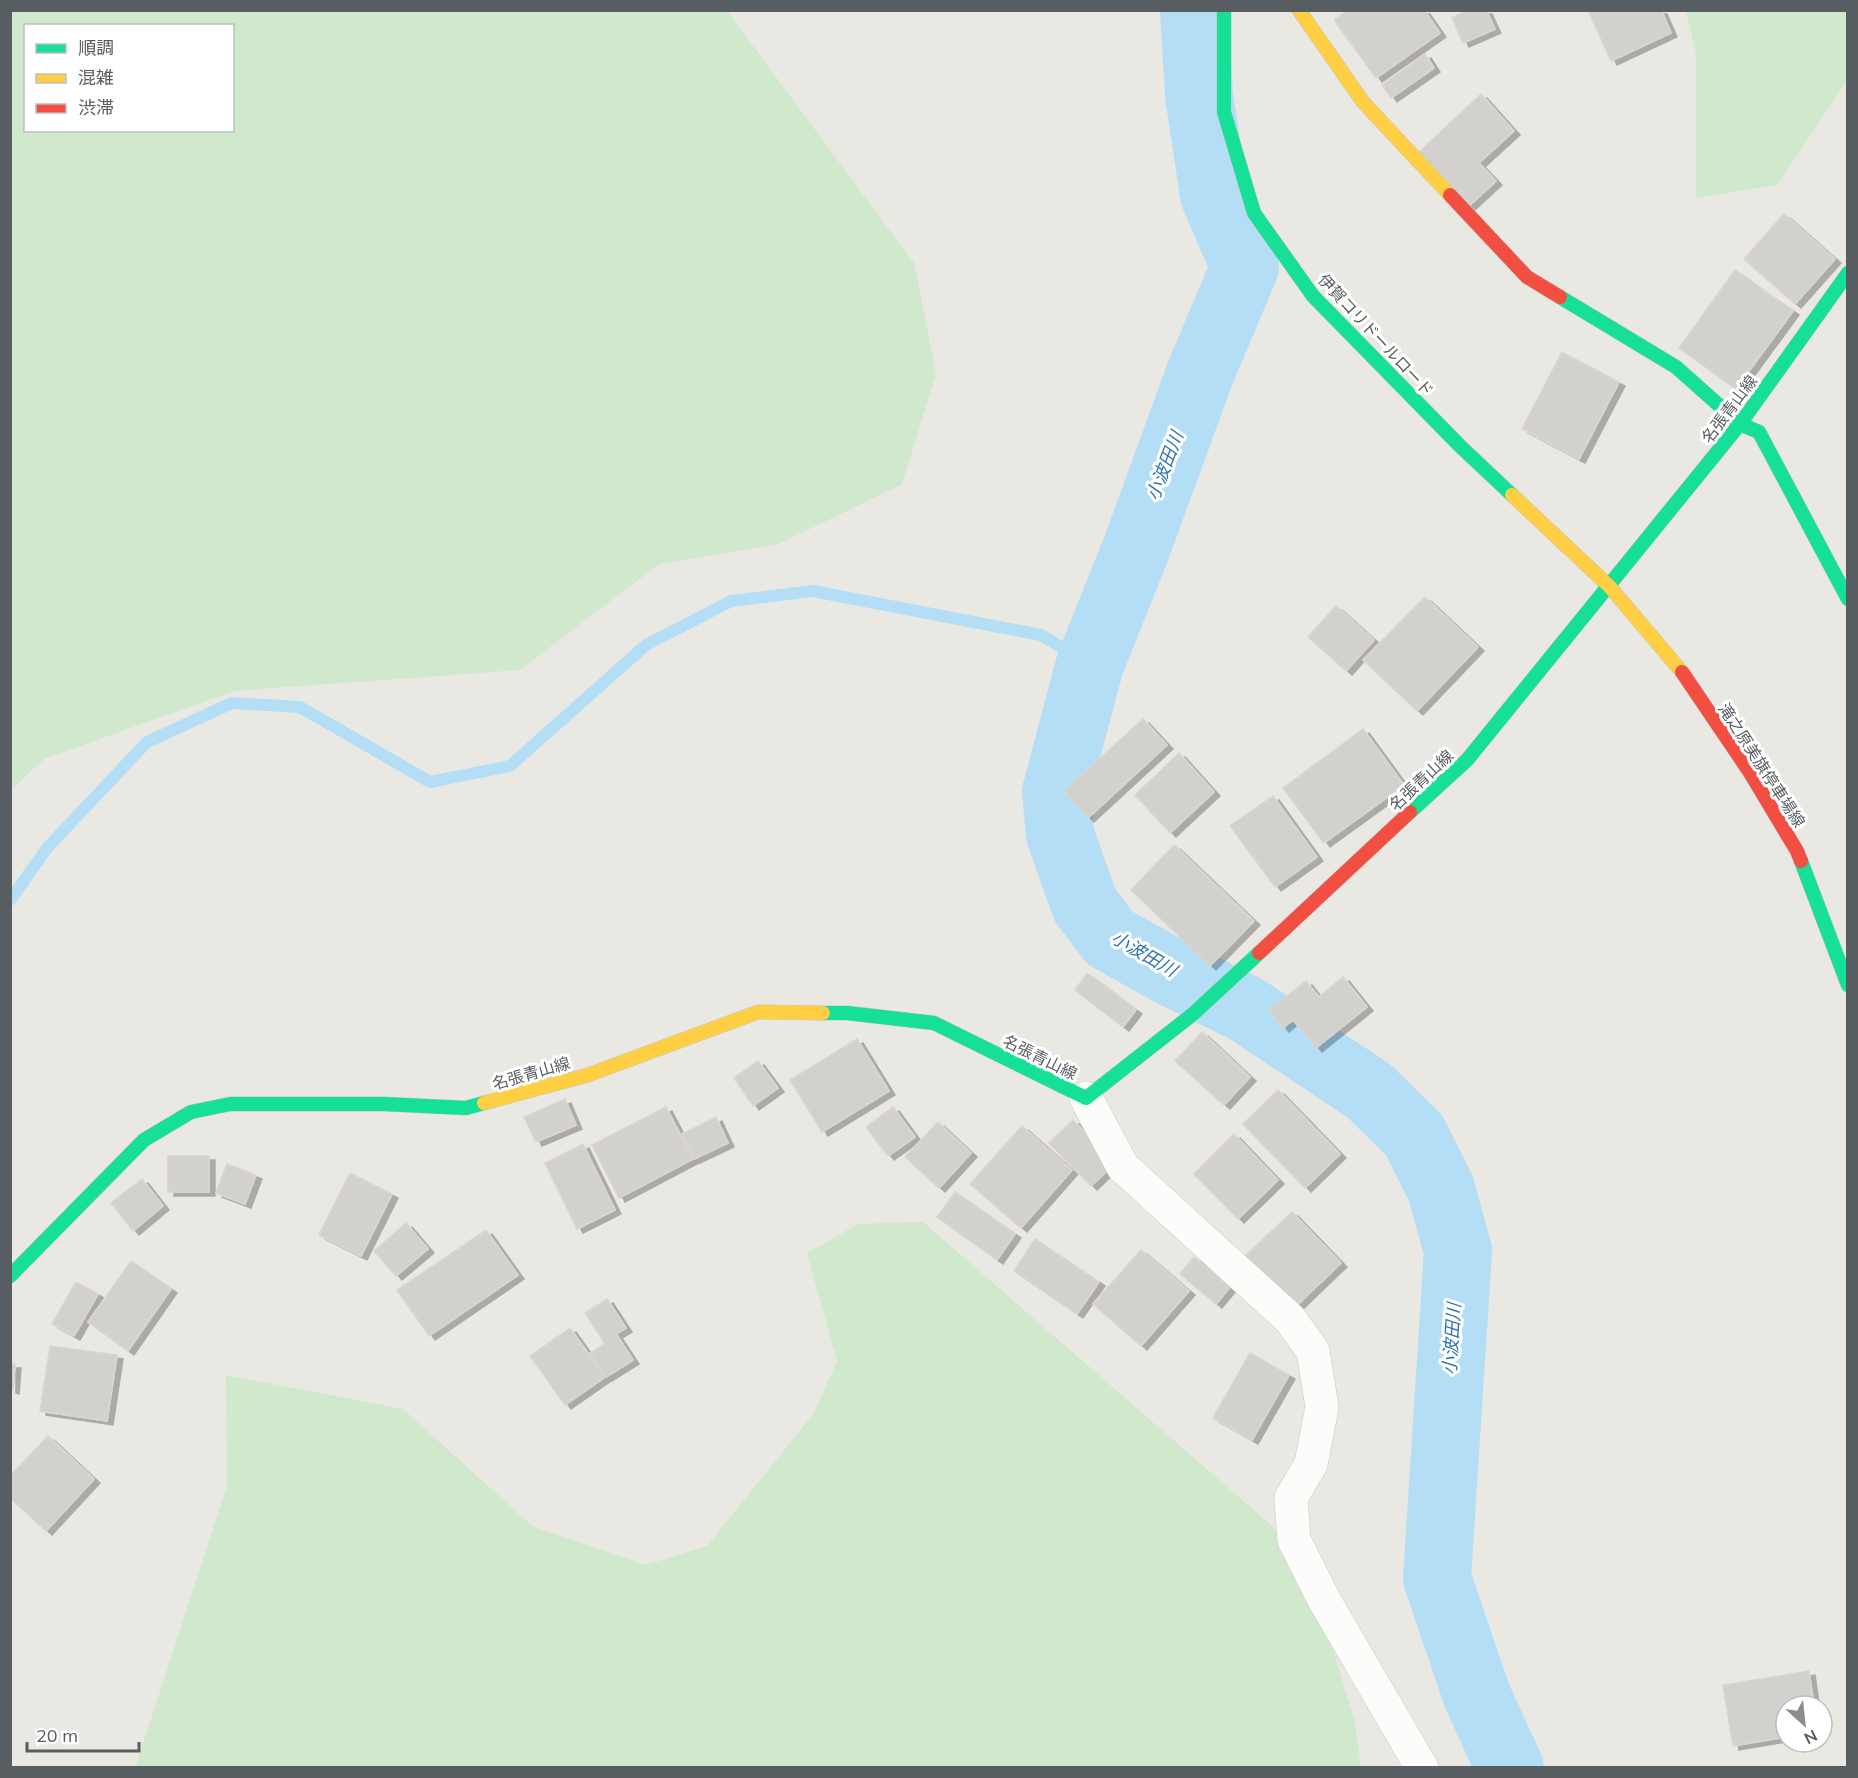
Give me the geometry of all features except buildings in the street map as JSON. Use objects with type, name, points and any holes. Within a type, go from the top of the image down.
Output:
[{"type":"main road","name":"伊賀コリドールロード","points":[[1224,10],[1224,112],[1254,213],[1313,296],[1460,446],[1610,587]]},
{"type":"main road","points":[[1299,10],[1363,102],[1527,277],[1676,368],[1740,424],[1759,432],[1848,598]]},
{"type":"main road","name":"名張青山線","points":[[10,1276],[144,1140],[190,1112],[230,1104],[384,1104],[466,1108],[588,1074],[758,1012],[847,1013],[934,1023],[1086,1098],[1193,1014],[1467,760],[1610,587],[1740,424],[1848,273]]},
{"type":"main road","name":"滝之原美旗停車場線","points":[[1610,587],[1677,666],[1749,771],[1797,851],[1848,985]]},
{"type":"street","points":[[1086,1098],[1123,1167],[1290,1319],[1313,1351],[1322,1407],[1311,1464],[1291,1498],[1294,1540],[1323,1598],[1422,1767]]},
{"type":"green space","points":[[11,10],[727,11],[914,263],[936,374],[902,484],[779,544],[659,564],[520,670],[234,691],[44,759],[11,790]]},
{"type":"green space","points":[[1686,11],[1847,11],[1847,80],[1777,185],[1696,198],[1696,54]]},
{"type":"green space","points":[[923,1222],[1303,1553],[1355,1722],[1361,1767],[135,1768],[227,1486],[226,1375],[403,1409],[532,1526],[645,1565],[707,1546],[814,1413],[837,1361],[807,1253],[858,1224]]},
{"type":"waterway","name":"小波田川","points":[[1194,10],[1199,95],[1214,195],[1245,267],[1201,371],[1136,549],[1090,664],[1056,792],[1060,835],[1085,905],[1110,938],[1169,971],[1246,1009],[1369,1091],[1414,1135],[1441,1189],[1458,1251],[1437,1578],[1477,1696],[1510,1768]]},
{"type":"waterway","points":[[10,900],[47,848],[147,742],[232,703],[300,707],[430,782],[510,766],[646,645],[731,601],[813,591],[1041,635],[1090,664]]},
{"type":"traffic: fast","points":[[1224,10],[1224,112],[1254,213],[1313,296],[1460,446],[1512,495]]},
{"type":"traffic: fast","points":[[1410,812],[1467,760],[1740,424],[1848,273]]},
{"type":"traffic: fast","points":[[1560,297],[1676,367],[1740,424],[1759,432],[1848,599]]},
{"type":"traffic: fast","points":[[1801,861],[1848,985]]},
{"type":"traffic: fast","points":[[823,1013],[847,1013],[934,1023],[1086,1098],[1193,1014],[1259,953]]},
{"type":"traffic: fast","points":[[10,1276],[144,1140],[191,1112],[230,1104],[384,1104],[466,1108],[484,1103]]},
{"type":"traffic: slow","points":[[1299,10],[1363,102],[1450,195]]},
{"type":"traffic: slow","points":[[1512,495],[1610,587],[1682,672]]},
{"type":"traffic: slow","points":[[484,1103],[588,1075],[758,1012],[823,1013]]},
{"type":"traffic: jam","points":[[1450,195],[1527,277],[1560,297]]},
{"type":"traffic: jam","points":[[1682,672],[1749,771],[1801,861]]},
{"type":"traffic: jam","points":[[1259,953],[1410,812]]}]
